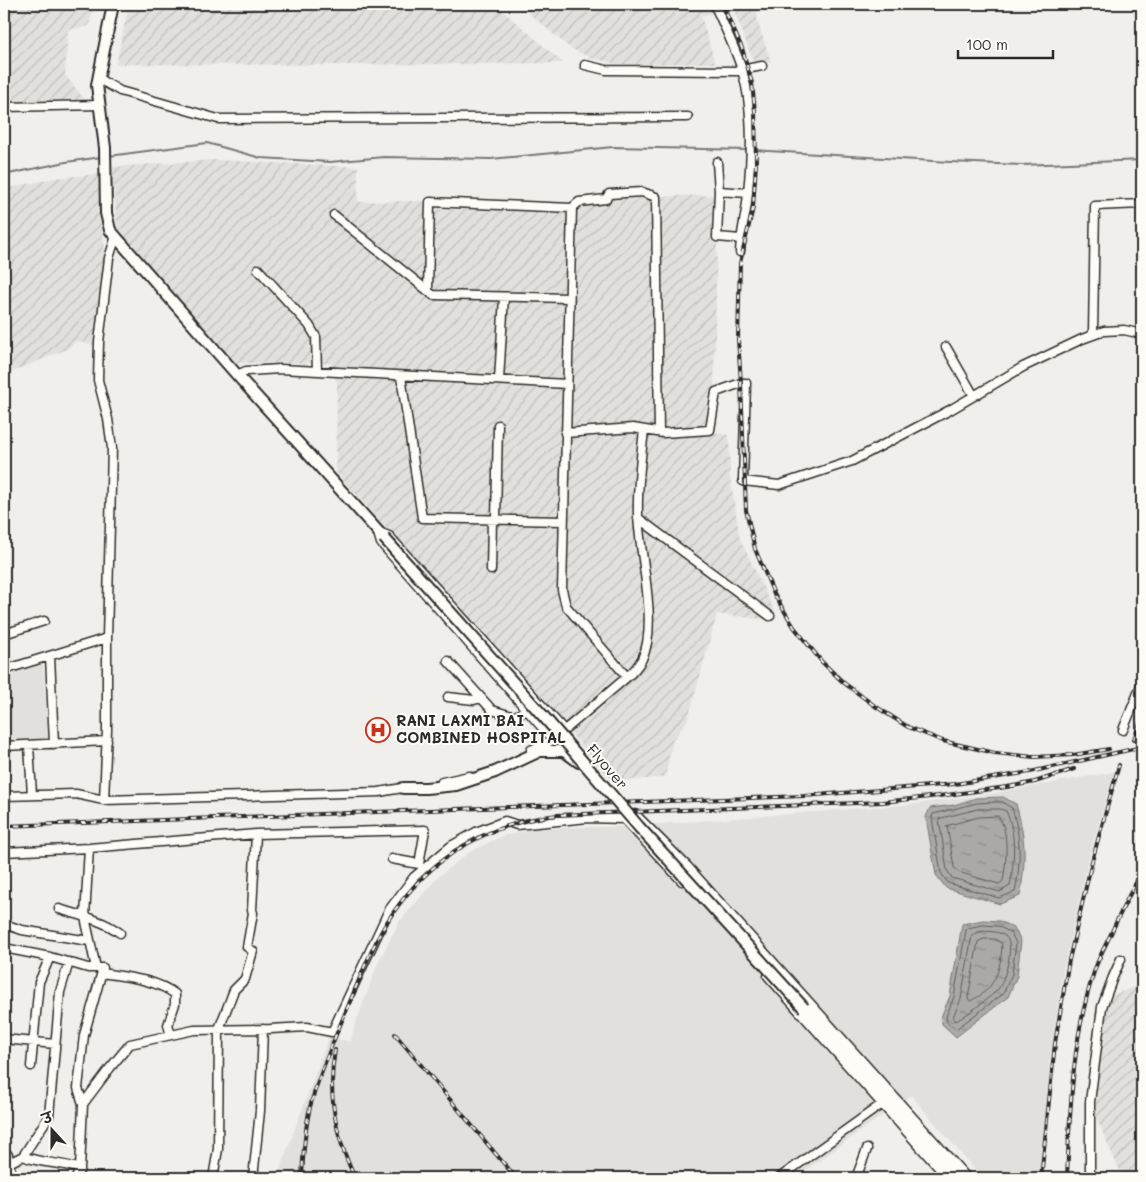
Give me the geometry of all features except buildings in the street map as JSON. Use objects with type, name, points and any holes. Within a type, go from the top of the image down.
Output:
[{"type":"main road","points":[[102,64],[101,58],[113,4]]},
{"type":"main road","points":[[102,64],[106,59],[118,4]]},
{"type":"main road","name":"Flyover","points":[[102,64],[97,85],[105,148],[106,214],[110,230],[639,826],[957,1178]]},
{"type":"main road","points":[[403,788],[456,785],[495,772],[540,751],[552,750],[571,754],[595,780],[601,783]]},
{"type":"street","points":[[714,4],[742,70],[747,94],[750,168],[748,193],[740,239],[740,252]]},
{"type":"street","points":[[585,65],[606,70],[735,71],[762,66]]},
{"type":"street","points":[[99,79],[120,91],[218,118],[688,117]]},
{"type":"street","points":[[4,107],[100,105]]},
{"type":"street","points":[[717,162],[719,191],[717,237],[740,239]]},
{"type":"street","points":[[719,191],[748,193]]},
{"type":"street","points":[[428,290],[430,202],[572,208],[580,202],[606,200],[609,194],[642,192],[656,197],[660,432]]},
{"type":"street","points":[[1093,335],[1095,206],[1142,204]]},
{"type":"street","points":[[572,208],[562,590],[566,606],[627,677]]},
{"type":"street","points":[[334,216],[433,295],[569,298]]},
{"type":"street","points":[[104,800],[107,741],[106,638],[112,448],[108,419],[98,380],[99,342],[109,258],[116,236]]},
{"type":"street","points":[[258,269],[308,325],[316,338],[317,371]]},
{"type":"street","points":[[499,380],[504,297]]},
{"type":"street","points":[[566,433],[633,428],[660,432],[710,430],[716,392],[746,383],[743,481],[779,484],[852,461],[1024,367],[1104,330],[1124,330],[1142,334]]},
{"type":"street","points":[[946,347],[974,396]]},
{"type":"street","points":[[237,375],[246,371],[317,371],[567,384]]},
{"type":"street","points":[[401,376],[422,518],[563,521]]},
{"type":"street","points":[[491,570],[498,425]]},
{"type":"street","points":[[4,796],[76,794],[104,800],[373,792],[444,782],[488,770],[553,740],[627,677],[642,658],[647,637],[648,611],[638,518],[638,488],[644,430]]},
{"type":"street","points":[[638,518],[770,616]]},
{"type":"street","points":[[553,740],[381,543],[381,534],[389,536],[564,730]]},
{"type":"street","points":[[4,634],[44,621]]},
{"type":"street","points":[[4,670],[106,638]]},
{"type":"street","points":[[50,656],[54,744]]},
{"type":"street","points":[[448,661],[492,710],[515,717],[526,709]]},
{"type":"street","points":[[1124,730],[1142,683]]},
{"type":"street","points":[[448,697],[474,700],[481,698]]},
{"type":"street","points":[[4,746],[107,741]]},
{"type":"street","points":[[29,745],[32,795]]},
{"type":"street","points":[[83,1104],[130,1044],[194,1030],[307,1027],[332,1032],[389,910],[414,877],[452,846],[476,832],[505,822],[516,824],[588,818],[624,819],[626,816],[635,814],[687,866],[816,1021]]},
{"type":"street","points":[[624,819],[816,1021]]},
{"type":"street","points":[[4,852],[89,848],[256,834],[425,830],[419,864],[392,859]]},
{"type":"street","points":[[213,1178],[218,1150],[219,1029],[234,990],[245,979],[253,951],[247,947],[253,913],[256,834]]},
{"type":"street","points":[[76,1178],[80,1169],[83,1104],[78,1088],[84,1035],[99,970],[89,941],[85,916],[89,848]]},
{"type":"street","points":[[58,909],[85,916],[114,928],[120,933]]},
{"type":"street","points":[[4,924],[22,930],[89,941]]},
{"type":"street","points":[[4,948],[50,956],[88,968],[145,980],[170,990],[175,994],[175,1004],[168,1025],[171,1035]]},
{"type":"street","points":[[31,1066],[39,982],[50,956]]},
{"type":"street","points":[[1092,1178],[1090,1172],[1090,1102],[1102,1007],[1112,977],[1121,959]]},
{"type":"street","points":[[11,1162],[22,1156],[48,1116],[60,992],[69,962]]},
{"type":"street","points":[[253,1178],[260,1111],[263,1029]]},
{"type":"street","points":[[4,1039],[55,1044]]},
{"type":"street","points":[[845,1052],[882,1104],[948,1178]]},
{"type":"street","points":[[845,1052],[967,1178]]},
{"type":"street","points":[[779,1178],[882,1104]]},
{"type":"street","points":[[856,1178],[867,1149]]},
{"type":"street","points":[[4,1154],[8,1156],[11,1162],[12,1178]]},
{"type":"street","points":[[22,1156],[32,1160],[73,1166],[80,1169]]},
{"type":"shaded area","points":[[4,4],[94,4],[89,26],[68,30],[65,75],[85,100],[4,102]]},
{"type":"shaded area","points":[[129,4],[495,4],[563,63],[116,64]]},
{"type":"shaded area","points":[[518,4],[758,4],[757,20],[771,62],[754,63],[733,8],[701,16],[715,63],[618,64],[591,58],[570,48]]},
{"type":"shaded area","points":[[213,160],[358,167],[358,202],[420,201],[438,209],[567,213],[581,198],[718,195],[713,432],[729,435],[730,476],[740,539],[777,616],[771,620],[717,614],[688,719],[673,740],[665,777],[614,782],[336,472],[337,383],[330,363],[234,363],[133,248],[117,227],[112,167]]},
{"type":"shaded area","points":[[99,174],[100,215],[105,249],[94,345],[77,341],[65,350],[4,375],[4,189],[55,178]]},
{"type":"shaded area","points":[[43,662],[48,740],[4,742],[4,675]]},
{"type":"shaded area","points":[[1114,772],[1089,857],[1063,972],[1050,1058],[1041,1178],[982,1178],[911,1095],[795,1178],[278,1178],[329,1037],[351,1042],[354,1028],[378,963],[399,922],[438,877],[468,853],[502,836],[535,829],[621,827],[916,804],[989,794]]},
{"type":"shaded area","points":[[1142,984],[1142,1178],[1123,1178],[1095,1115],[1105,998]]},
{"type":"water","points":[[1003,797],[1016,804],[1022,828],[1024,860],[1020,896],[1000,904],[946,888],[936,875],[926,817],[930,808],[954,805],[976,798]]},
{"type":"water","points":[[983,920],[1000,921],[1015,929],[1021,941],[1017,976],[1008,997],[956,1037],[942,1024],[941,1017],[950,996],[962,924]]},
{"type":"waterway","points":[[109,156],[207,143],[261,158],[330,162],[384,157],[491,159],[613,147],[748,150]]},
{"type":"waterway","points":[[753,150],[1022,165],[1142,160]]},
{"type":"waterway","points":[[4,175],[66,162],[102,157]]},
{"type":"railway","points":[[722,4],[742,48],[752,83],[755,111],[756,164],[753,208],[740,263],[738,339],[746,510],[755,549],[774,594],[794,627],[822,662],[844,683],[908,727],[943,741],[995,753],[1034,757],[1073,755],[1109,749]]},
{"type":"railway","points":[[1134,739],[1142,719]]},
{"type":"railway","points":[[4,826],[804,796],[955,784],[1030,772],[1142,747]]},
{"type":"railway","points":[[1041,1178],[1055,1043],[1069,960],[1092,861],[1119,765]]},
{"type":"railway","points":[[302,1178],[310,1107],[336,1034],[375,943],[387,922],[420,880],[460,848],[482,836],[505,827],[557,815],[882,802],[1007,787],[1035,782],[1074,769]]},
{"type":"railway","points":[[1067,1178],[1073,1074],[1087,997],[1101,954],[1127,899],[1142,873]]},
{"type":"railway","points":[[395,1034],[516,1178]]},
{"type":"railway","points":[[335,1050],[332,1083],[335,1116],[338,1132],[355,1178]]},
{"type":"place","name":"RANI LAXMI BAI COMBINED HOSPITAL","points":[[378,730]]}]
